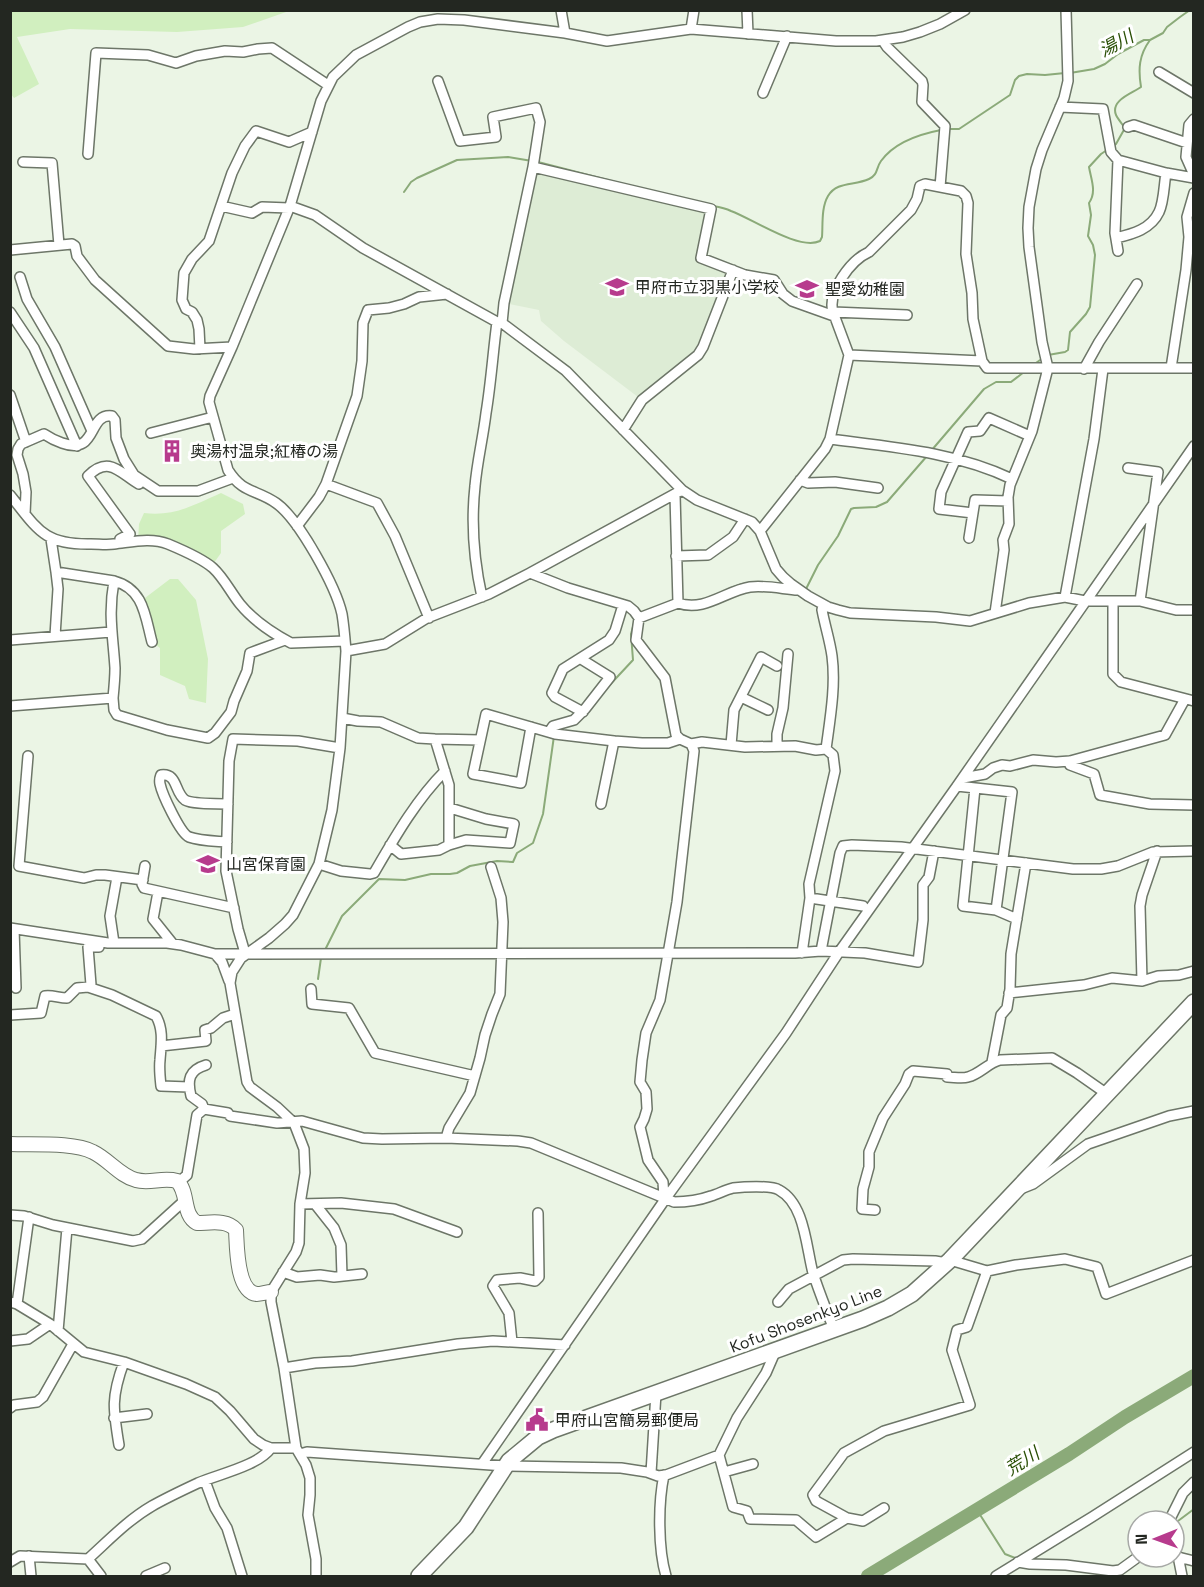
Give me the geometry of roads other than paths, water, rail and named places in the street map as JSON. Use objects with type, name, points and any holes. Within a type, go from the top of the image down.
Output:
[{"type":"main road","name":"Kofu Shosenkyo Line","points":[[418,1576],[433,1570],[466,1527],[505,1466],[538,1437],[834,1330],[888,1308],[912,1294],[949,1262],[1194,1002]]},
{"type":"street","points":[[464,20],[469,10]]},
{"type":"street","points":[[561,10],[565,33]]},
{"type":"street","points":[[691,29],[694,10]]},
{"type":"street","points":[[747,10],[748,34]]},
{"type":"street","points":[[230,983],[232,972],[241,958],[269,938],[293,915],[319,864],[332,810],[340,748],[345,646],[342,614],[337,598],[309,542],[278,504],[241,487],[233,478],[228,470],[209,402],[289,207],[321,101],[333,77],[356,55],[408,27],[438,19],[464,20],[607,40],[691,29],[836,40],[883,41],[920,32],[964,10]]},
{"type":"street","points":[[995,614],[1004,550],[1003,540],[1009,524],[1010,486],[1038,412],[1048,368],[1030,259],[1029,207],[1042,150],[1064,98],[1067,73],[1066,10]]},
{"type":"street","points":[[762,93],[787,36]]},
{"type":"street","points":[[883,41],[922,81],[922,102],[945,130],[940,187]]},
{"type":"street","points":[[88,154],[96,53],[148,55],[176,63],[196,56],[225,51],[243,52],[272,48],[328,85]]},
{"type":"street","points":[[1159,72],[1194,93]]},
{"type":"street","points":[[438,81],[460,141],[496,136],[493,117],[536,108],[540,122],[533,167],[499,322],[474,487],[473,519],[477,575],[482,597]]},
{"type":"street","points":[[1060,106],[1103,109],[1110,148],[1118,160],[1116,238],[1118,251]]},
{"type":"street","points":[[1118,160],[1166,173],[1194,177],[1186,157],[1189,125],[1194,119]]},
{"type":"street","points":[[1128,127],[1134,125],[1187,144]]},
{"type":"street","points":[[200,349],[197,320],[192,312],[186,309],[182,300],[184,273],[192,259],[209,241],[232,173],[245,146],[256,131],[289,142],[312,132]]},
{"type":"street","points":[[23,162],[52,163],[59,245]]},
{"type":"street","points":[[533,167],[711,209],[701,258],[745,274],[774,280],[783,294],[792,301],[833,314],[907,315]]},
{"type":"street","points":[[1116,238],[1132,235],[1147,227],[1160,211],[1166,173]]},
{"type":"street","points":[[760,531],[825,449],[830,439],[849,355],[833,314],[831,305],[833,293],[861,256],[869,252],[910,210],[917,199],[920,186],[925,184],[961,191],[966,196],[968,203],[966,254],[972,292],[973,319],[982,361],[987,368],[1194,369]]},
{"type":"street","points":[[1171,368],[1186,270],[1189,237],[1187,217],[1193,195]]},
{"type":"street","points":[[221,206],[252,213],[261,207],[289,207],[315,215],[363,248],[499,322],[566,371],[679,492],[752,522],[760,531],[776,569],[790,585],[823,605],[850,613],[936,617],[962,621],[970,621],[1029,603],[1065,597],[1085,601],[1140,601],[1176,610],[1194,610]]},
{"type":"street","points":[[10,250],[72,244],[75,246],[77,256],[95,280],[168,346],[200,349],[232,348]]},
{"type":"street","points":[[623,430],[642,400],[698,355],[733,270]]},
{"type":"street","points":[[20,278],[27,299],[55,346],[92,431]]},
{"type":"street","points":[[1084,369],[1137,284]]},
{"type":"street","points":[[297,526],[327,484],[357,396],[362,361],[363,322],[368,310],[389,308],[419,297],[447,294]]},
{"type":"street","points":[[10,312],[34,348],[77,446]]},
{"type":"street","points":[[24,333],[42,325]]},
{"type":"street","points":[[849,355],[982,361]]},
{"type":"street","points":[[1065,597],[1094,439],[1102,369]]},
{"type":"street","points":[[10,394],[26,442]]},
{"type":"street","points":[[25,514],[24,474],[17,455],[21,444],[44,434],[70,446],[77,446],[86,441],[92,431],[108,415],[115,420],[116,438],[124,459],[134,475],[158,490]]},
{"type":"street","points":[[151,433],[213,417]]},
{"type":"street","points":[[973,513],[939,508],[940,492],[968,432],[980,430],[989,418],[1030,436]]},
{"type":"street","points":[[830,439],[903,448],[956,459],[1012,479]]},
{"type":"street","points":[[482,1464],[665,1198],[786,1033],[839,952],[1194,446]]},
{"type":"street","points":[[113,544],[130,534],[88,476],[99,468],[116,467],[127,477],[150,490],[198,490],[233,478]]},
{"type":"street","points":[[1128,468],[1158,472],[1140,601]]},
{"type":"street","points":[[800,480],[808,483],[835,483],[878,488]]},
{"type":"street","points":[[327,484],[377,503],[395,536],[429,618]]},
{"type":"street","points":[[678,603],[676,556],[679,492]]},
{"type":"street","points":[[10,495],[25,514],[51,539],[70,544],[113,544],[145,540],[166,543],[211,567],[243,607],[285,640],[291,643],[345,646],[385,644],[429,618],[482,597],[530,573],[679,492]]},
{"type":"street","points":[[969,538],[975,500],[1008,501]]},
{"type":"street","points":[[676,556],[708,555],[734,537],[745,519]]},
{"type":"street","points":[[51,539],[58,589],[55,636]]},
{"type":"street","points":[[56,572],[114,581],[134,591],[141,601],[152,642]]},
{"type":"street","points":[[530,573],[568,588],[628,606],[634,611],[639,618],[636,640],[665,678],[676,735],[680,739],[691,744],[702,742],[826,749]]},
{"type":"street","points":[[114,581],[110,615],[115,670],[114,710],[117,715],[167,730],[208,738],[215,733],[231,712],[247,671],[250,653],[285,640]]},
{"type":"street","points":[[639,618],[678,603],[699,606],[753,587],[800,591]]},
{"type":"street","points":[[960,782],[985,774],[1002,765],[1010,766],[1033,760],[1056,762],[1070,760],[1165,735],[1189,700],[1120,682],[1113,674],[1113,602]]},
{"type":"street","points":[[583,712],[555,697],[552,693],[563,669],[609,640],[615,631],[623,605]]},
{"type":"street","points":[[823,605],[833,674],[826,749]]},
{"type":"street","points":[[10,640],[111,632]]},
{"type":"street","points":[[777,746],[788,654]]},
{"type":"street","points":[[731,745],[734,710],[761,657],[777,666]]},
{"type":"street","points":[[549,732],[553,726],[574,720],[583,712],[610,677],[581,659]]},
{"type":"street","points":[[741,697],[768,710]]},
{"type":"street","points":[[10,706],[114,698]]},
{"type":"street","points":[[531,727],[521,783],[473,774],[486,714],[549,732],[614,741],[668,742],[680,739]]},
{"type":"street","points":[[342,718],[381,722],[418,738],[480,740]]},
{"type":"street","points":[[248,953],[234,908],[226,871],[229,761],[233,739],[298,741],[340,748]]},
{"type":"street","points":[[435,740],[449,785],[448,845]]},
{"type":"street","points":[[601,804],[614,741]]},
{"type":"street","points":[[665,1198],[663,1182],[648,1161],[640,1127],[647,1109],[646,1092],[640,1082],[646,1033],[660,1000],[676,902],[694,759],[691,744]]},
{"type":"street","points":[[802,952],[810,898],[809,884],[835,771],[832,755],[826,749]]},
{"type":"street","points":[[28,756],[19,866],[84,878],[96,875],[142,880]]},
{"type":"street","points":[[1070,760],[1070,765],[1094,774],[1100,795],[1150,804],[1194,805]]},
{"type":"street","points":[[319,864],[341,871],[374,873],[429,787],[445,771]]},
{"type":"street","points":[[227,842],[190,838],[185,834],[171,811],[159,777],[161,774],[174,779],[184,799],[192,802],[228,804]]},
{"type":"street","points":[[960,782],[975,788],[1012,792],[996,910]]},
{"type":"street","points":[[975,788],[963,906],[996,910],[1017,919]]},
{"type":"street","points":[[390,845],[401,854],[439,850],[466,840],[510,843],[514,824],[486,819],[450,808]]},
{"type":"street","points":[[821,951],[843,846],[913,849],[1026,863],[1101,869],[1118,866],[1141,855],[1157,851],[1194,851]]},
{"type":"street","points":[[16,988],[12,928],[109,943],[173,944],[215,954],[821,951],[873,954],[918,962],[923,920],[923,885],[929,878],[934,851]]},
{"type":"street","points":[[1142,981],[1140,906],[1157,851]]},
{"type":"street","points":[[992,1062],[1001,1015],[1007,1008],[1011,954],[1026,863]]},
{"type":"street","points":[[145,866],[142,880],[144,888],[234,908]]},
{"type":"street","points":[[446,1138],[449,1128],[470,1093],[485,1035],[500,994],[504,922],[501,898],[491,867]]},
{"type":"street","points":[[109,943],[110,916],[117,877]]},
{"type":"street","points":[[158,892],[153,919],[173,944]]},
{"type":"street","points":[[810,898],[863,906]]},
{"type":"street","points":[[88,987],[92,982],[88,947],[102,947],[109,943]]},
{"type":"street","points":[[215,954],[222,962],[230,983],[247,1082],[294,1123],[304,1149],[305,1173],[300,1204],[298,1243],[296,1252],[271,1292],[271,1302],[298,1451],[310,1478],[308,1515],[316,1559],[316,1576]]},
{"type":"street","points":[[1009,993],[1084,985],[1112,978],[1142,981],[1158,976],[1179,975],[1194,971]]},
{"type":"street","points":[[10,1015],[41,1013],[45,996],[67,998],[77,988],[88,987],[112,994],[156,1016],[159,1021],[162,1034],[161,1086],[189,1087]]},
{"type":"street","points":[[310,988],[312,1004],[350,1008],[375,1053],[475,1076]]},
{"type":"street","points":[[161,1046],[206,1041],[205,1030],[223,1018],[235,1014]]},
{"type":"street","points":[[875,1210],[862,1209],[863,1189],[869,1167],[869,1152],[883,1118],[913,1071],[947,1074],[947,1077],[968,1077],[992,1062],[1000,1060],[1052,1058],[1107,1094]]},
{"type":"street","points":[[204,1109],[202,1104],[191,1096],[189,1087],[190,1077],[195,1069],[206,1065]]},
{"type":"street","points":[[204,1109],[228,1113],[230,1116],[277,1123],[302,1122],[363,1138],[446,1138],[531,1143],[675,1202],[710,1197],[733,1188],[774,1187],[780,1190],[800,1216],[814,1275],[834,1330]]},
{"type":"street","points":[[179,1182],[187,1175],[197,1115],[204,1109]]},
{"type":"street","points":[[1016,1191],[1033,1184],[1088,1144],[1169,1116],[1194,1111]]},
{"type":"street","points":[[10,1144],[82,1148],[96,1153],[132,1179],[147,1181],[174,1179],[183,1188],[190,1218],[194,1222],[225,1223],[236,1230],[238,1260],[244,1284],[250,1291],[256,1294],[271,1292]]},
{"type":"street","points":[[10,1215],[29,1217],[67,1228],[128,1240],[138,1240],[142,1239],[185,1200]]},
{"type":"street","points":[[300,1204],[341,1203],[394,1209],[457,1232]]},
{"type":"street","points":[[315,1204],[334,1228],[341,1245],[342,1276]]},
{"type":"street","points":[[512,1342],[509,1313],[493,1286],[497,1280],[520,1278],[535,1281],[539,1277],[538,1213]]},
{"type":"street","points":[[29,1217],[14,1303],[50,1324],[84,1352],[124,1362],[215,1397],[254,1439],[271,1448],[505,1466],[621,1468],[658,1476],[719,1455]]},
{"type":"street","points":[[58,1331],[67,1228]]},
{"type":"street","points":[[778,1302],[789,1289],[843,1260],[949,1262],[987,1271],[1065,1259],[1097,1268],[1106,1294],[1194,1260]]},
{"type":"street","points":[[884,1508],[863,1521],[847,1518],[816,1501],[813,1495],[844,1453],[884,1431],[970,1405],[952,1350],[957,1330],[967,1327],[987,1271]]},
{"type":"street","points":[[283,1272],[297,1276],[334,1277],[362,1274]]},
{"type":"street","points":[[10,1341],[28,1339],[50,1324]]},
{"type":"street","points":[[284,1368],[493,1341],[565,1345]]},
{"type":"street","points":[[10,1408],[14,1405],[37,1402],[43,1397],[73,1344]]},
{"type":"street","points":[[776,1350],[766,1373],[737,1418],[719,1455],[733,1507],[747,1511],[750,1519],[796,1520],[816,1537],[847,1518]]},
{"type":"street","points":[[119,1445],[113,1407],[115,1390],[124,1362]]},
{"type":"street","points":[[651,1473],[656,1393]]},
{"type":"street","points":[[114,1418],[147,1414]]},
{"type":"street","points":[[10,1562],[20,1556],[88,1559],[129,1522],[152,1506],[205,1481],[252,1463],[267,1454],[271,1448]]},
{"type":"street","points":[[996,1576],[1194,1452]]},
{"type":"street","points":[[724,1472],[753,1464]]},
{"type":"street","points":[[664,1475],[660,1492],[660,1508],[662,1564],[666,1576]]},
{"type":"street","points":[[205,1481],[215,1508],[226,1528],[242,1576]]},
{"type":"street","points":[[1175,1509],[1183,1492],[1194,1482]]},
{"type":"street","points":[[29,1556],[31,1576]]},
{"type":"street","points":[[88,1559],[101,1576]]},
{"type":"street","points":[[1018,1562],[1113,1571],[1126,1566]]},
{"type":"street","points":[[146,1576],[165,1568]]},
{"type":"waterway","name":"湯川","points":[[1070,73],[1094,69],[1105,64],[1144,40],[1150,40],[1163,33],[1167,27],[1190,10]]},
{"type":"waterway","points":[[1112,147],[1125,128],[1116,115],[1116,105],[1141,87],[1140,62],[1150,40]]},
{"type":"waterway","points":[[947,129],[959,129],[1010,95],[1015,80],[1019,76],[1065,73]]},
{"type":"waterway","points":[[713,206],[729,210],[800,242],[820,241],[824,206],[832,191],[872,177],[886,155],[900,144],[941,130]]},
{"type":"waterway","points":[[1048,355],[1068,350],[1070,332],[1090,307],[1095,255],[1088,236],[1091,215],[1089,203],[1093,190],[1089,167],[1107,150]]},
{"type":"waterway","points":[[404,192],[417,178],[457,160],[508,157],[532,161]]},
{"type":"waterway","points":[[538,162],[631,186]]},
{"type":"waterway","points":[[1033,365],[1043,358]]},
{"type":"waterway","points":[[931,451],[984,389],[996,382],[1011,382],[1024,372]]},
{"type":"waterway","points":[[804,588],[806,589],[818,565],[838,536],[851,509],[876,507],[887,502],[927,456]]},
{"type":"waterway","points":[[731,588],[742,584]]},
{"type":"waterway","points":[[605,690],[633,660],[631,634],[634,623]]},
{"type":"waterway","points":[[325,950],[342,916],[379,879],[405,880],[431,874],[457,873],[470,866],[497,861],[513,862],[517,853],[533,843],[543,814],[554,736]]},
{"type":"waterway","points":[[318,979],[321,958]]},
{"type":"waterway","name":"荒川","points":[[868,1576],[1194,1376]]},
{"type":"waterway","points":[[1186,1515],[1194,1509]]},
{"type":"waterway","points":[[977,1510],[1005,1554],[1018,1559]]},
{"type":"place","name":"甲府市立羽黒小学校","points":[[617,287]]},
{"type":"place","name":"聖愛幼稚園","points":[[807,289]]},
{"type":"place","name":"奥湯村温泉;紅椿の湯","points":[[172,451]]},
{"type":"place","name":"山宮保育園","points":[[208,864]]},
{"type":"place","name":"甲府山宮簡易郵便局","points":[[537,1420]]}]
